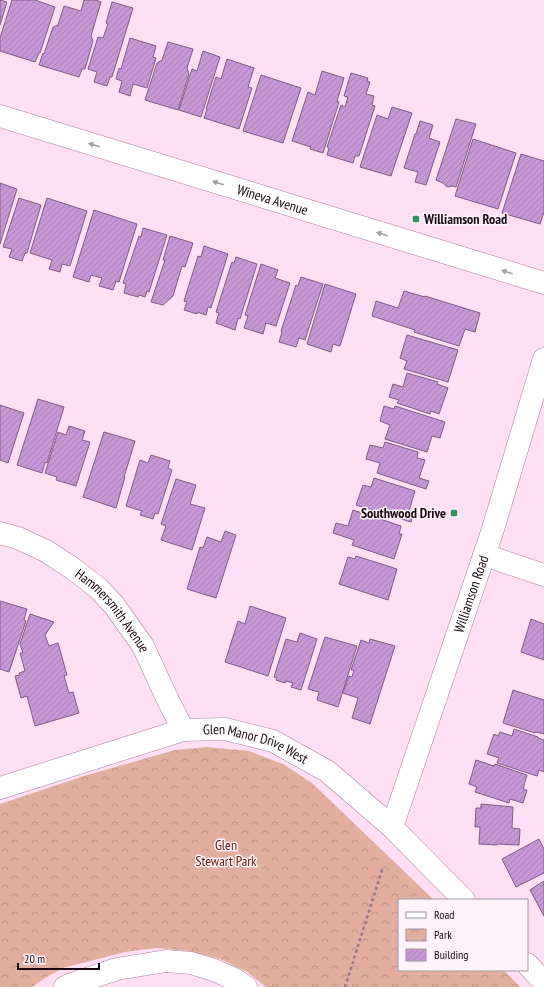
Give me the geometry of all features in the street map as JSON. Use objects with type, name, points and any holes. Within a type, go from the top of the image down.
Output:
[{"type":"street","name":"Wineva Avenue","points":[[0,116],[544,284]]},
{"type":"street","name":"Williamson Road","points":[[392,827],[493,529],[544,359]]},
{"type":"street","name":"Hammersmith Avenue","points":[[0,533],[18,538],[46,551],[72,568],[98,588],[114,605],[143,646],[183,730]]},
{"type":"street","points":[[484,555],[544,575]]},
{"type":"street","name":"Glen Manor Drive West","points":[[0,788],[183,730],[225,729],[273,741],[327,771],[392,827],[463,899]]},
{"type":"street","points":[[65,987],[117,969],[166,961],[191,963],[214,970],[246,987]]},
{"type":"street","points":[[528,965],[544,982]]},
{"type":"path","points":[[346,987],[383,867]]},
{"type":"green space","name":"Glen Stewart Park","points":[[207,747],[249,751],[283,764],[312,783],[433,899],[398,899],[398,971],[505,971],[520,987],[266,987],[247,972],[220,959],[189,951],[156,948],[125,952],[63,968],[32,987],[0,987],[0,804],[84,776],[175,750]]},
{"type":"building","points":[[0,0],[7,2],[0,25]]},
{"type":"building","points":[[12,0],[35,0],[55,7],[40,53],[35,62],[0,51],[0,38]]},
{"type":"building","points":[[84,0],[96,0],[101,2],[91,36],[93,41],[85,69],[82,69],[79,77],[39,65],[53,27],[58,25],[64,6],[81,11]]},
{"type":"building","points":[[112,2],[133,8],[112,77],[110,77],[107,86],[94,82],[97,72],[88,69],[98,37],[103,38],[108,24],[106,23]]},
{"type":"building","points":[[130,38],[156,46],[153,57],[156,58],[147,88],[133,84],[130,96],[119,92],[122,81],[116,79],[119,68],[121,69]]},
{"type":"building","points":[[168,42],[193,49],[187,68],[189,74],[178,110],[145,100],[157,63],[162,60]]},
{"type":"building","points":[[203,51],[220,57],[201,117],[179,110],[192,69],[197,71]]},
{"type":"building","points":[[227,59],[254,68],[248,87],[252,88],[239,129],[204,118],[216,77],[221,79]]},
{"type":"building","points":[[322,71],[344,78],[337,101],[339,102],[323,153],[310,149],[311,147],[292,141],[308,92],[315,95]]},
{"type":"building","points":[[351,73],[368,78],[367,81],[370,82],[366,94],[374,96],[372,105],[375,106],[359,156],[355,156],[353,163],[327,155],[329,148],[327,147],[341,105],[345,107],[348,97],[344,96]]},
{"type":"building","points":[[261,75],[301,88],[283,143],[243,131]]},
{"type":"building","points":[[392,107],[412,113],[391,176],[360,167],[377,115],[388,119]]},
{"type":"building","points":[[456,119],[476,124],[456,187],[448,187],[436,180]]},
{"type":"building","points":[[420,121],[433,125],[429,138],[440,142],[426,185],[415,182],[418,172],[404,168]]},
{"type":"building","points":[[473,139],[516,153],[498,209],[455,196]]},
{"type":"building","points":[[521,154],[544,161],[544,212],[540,224],[502,213]]},
{"type":"building","points":[[0,183],[17,189],[0,244]]},
{"type":"building","points":[[19,198],[41,205],[27,253],[25,253],[22,261],[9,257],[12,249],[3,247]]},
{"type":"building","points":[[47,198],[87,211],[70,266],[62,264],[60,272],[49,269],[52,260],[30,253]]},
{"type":"building","points":[[94,210],[137,224],[119,282],[116,281],[113,290],[99,286],[102,278],[91,275],[89,282],[73,277]]},
{"type":"building","points":[[143,228],[167,235],[149,292],[147,291],[145,297],[139,295],[138,297],[124,293],[126,284],[123,283]]},
{"type":"building","points":[[170,236],[193,243],[185,267],[182,266],[173,296],[163,305],[151,302],[165,260],[163,260]]},
{"type":"building","points":[[204,246],[228,254],[211,308],[208,307],[206,315],[184,310],[187,302],[184,301],[198,256],[201,257]]},
{"type":"building","points":[[236,257],[257,264],[240,319],[238,318],[235,330],[216,323],[219,313],[216,312],[232,262],[234,263]]},
{"type":"building","points":[[261,264],[278,270],[275,278],[290,283],[276,326],[266,323],[263,334],[244,328],[248,316],[245,315]]},
{"type":"building","points":[[301,277],[323,284],[305,340],[299,338],[296,347],[279,342],[281,331],[296,285],[298,286]]},
{"type":"building","points":[[325,284],[356,294],[340,346],[333,344],[331,352],[307,344]]},
{"type":"building","points":[[404,291],[480,313],[475,332],[465,329],[459,346],[414,332],[415,330],[372,316],[376,301],[398,308]]},
{"type":"building","points":[[407,335],[458,350],[448,382],[404,369],[407,361],[400,358]]},
{"type":"building","points":[[407,373],[438,382],[437,384],[448,388],[439,414],[431,411],[430,414],[397,403],[399,400],[389,397],[393,384],[403,387]]},
{"type":"building","points":[[38,399],[64,407],[47,463],[45,462],[42,473],[17,465]]},
{"type":"building","points":[[0,405],[24,413],[8,463],[0,460]]},
{"type":"building","points":[[384,406],[394,409],[395,406],[445,422],[440,438],[432,436],[427,452],[385,439],[390,425],[380,421]]},
{"type":"building","points":[[69,426],[85,431],[82,440],[90,442],[76,486],[56,480],[57,477],[45,473],[58,432],[66,435]]},
{"type":"building","points":[[104,432],[135,441],[116,508],[83,497]]},
{"type":"building","points":[[385,442],[418,452],[417,458],[425,460],[419,478],[429,481],[426,489],[377,473],[380,463],[366,459],[370,445],[383,448]]},
{"type":"building","points":[[151,455],[170,461],[168,468],[172,470],[158,514],[155,513],[153,519],[140,515],[142,511],[126,506],[140,460],[148,463]]},
{"type":"building","points":[[374,478],[415,491],[409,511],[414,512],[411,522],[356,505],[363,485],[371,487]]},
{"type":"building","points":[[176,479],[196,485],[190,504],[205,508],[192,550],[161,540],[166,526],[161,524]]},
{"type":"building","points":[[353,510],[401,526],[399,534],[402,534],[394,559],[352,545],[354,540],[333,533],[336,523],[348,526]]},
{"type":"building","points":[[225,531],[236,535],[216,598],[187,589],[200,547],[203,548],[207,537],[221,542]]},
{"type":"building","points":[[356,556],[397,569],[388,600],[339,584],[348,557],[355,559]]},
{"type":"building","points":[[0,601],[27,609],[24,620],[26,621],[9,672],[0,669]]},
{"type":"building","points":[[250,606],[286,618],[268,676],[225,662],[238,621],[245,624]]},
{"type":"building","points":[[30,614],[54,622],[45,635],[49,646],[58,643],[67,675],[64,676],[69,693],[73,692],[79,713],[35,726],[27,696],[21,698],[15,676],[20,675],[19,673],[25,671],[20,653],[23,653],[20,644]]},
{"type":"building","points":[[531,619],[544,624],[544,660],[521,652]]},
{"type":"building","points":[[300,633],[317,639],[301,690],[291,687],[293,683],[286,681],[285,683],[276,680],[277,678],[274,677],[286,639],[297,642]]},
{"type":"building","points":[[325,637],[357,646],[338,707],[317,700],[319,692],[308,689]]},
{"type":"building","points":[[370,639],[395,646],[370,724],[352,718],[358,698],[343,693],[349,676],[352,677],[354,670],[351,670],[361,640],[369,643]]},
{"type":"building","points":[[513,690],[544,700],[544,734],[535,733],[503,723]]},
{"type":"building","points":[[514,729],[544,740],[544,772],[539,770],[537,776],[497,763],[499,758],[487,754],[494,734],[498,736],[500,732],[512,736]]},
{"type":"building","points":[[476,760],[494,766],[495,764],[527,775],[523,789],[527,790],[523,803],[510,799],[509,803],[475,792],[477,787],[469,784]]},
{"type":"building","points":[[481,804],[513,807],[512,828],[520,829],[519,845],[479,844],[480,827],[475,827],[476,808],[481,808]]},
{"type":"building","points":[[539,839],[544,849],[544,873],[516,887],[502,859]]},
{"type":"building","points":[[544,881],[544,916],[530,890]]},
{"type":"place","name":"Williamson Road","points":[[416,219]]},
{"type":"place","name":"Southwood Drive","points":[[454,513]]}]
